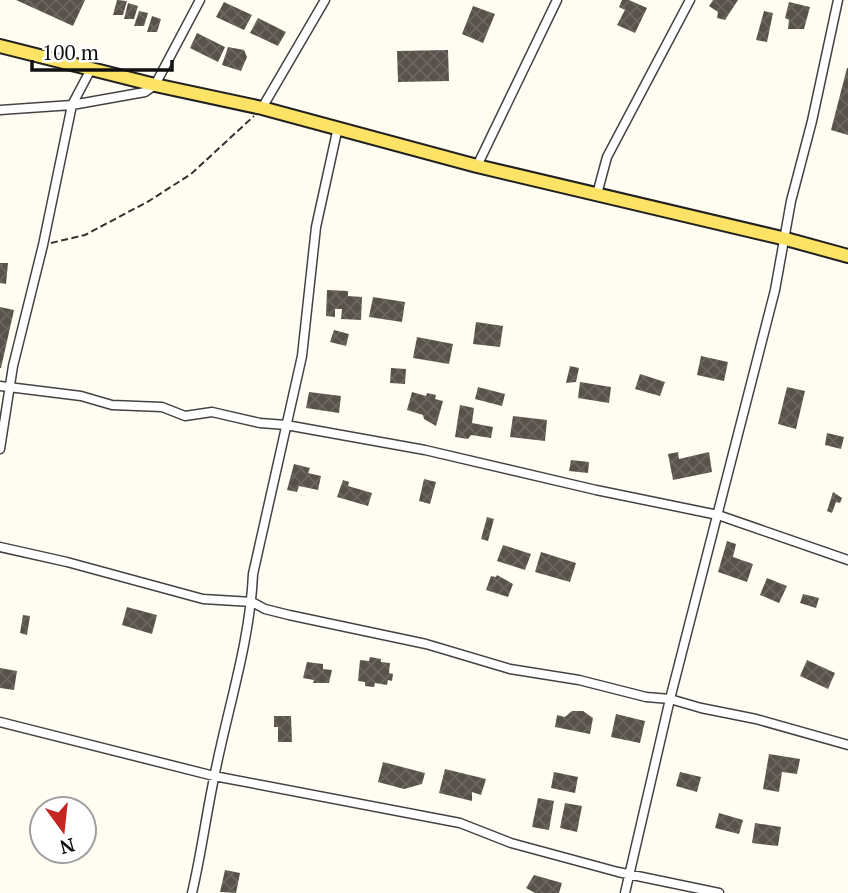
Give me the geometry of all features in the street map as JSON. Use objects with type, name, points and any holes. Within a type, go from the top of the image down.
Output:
[{"type":"main road","points":[[0,46],[155,85],[262,108],[477,166],[848,256]]},
{"type":"street","points":[[0,110],[72,105],[135,95],[155,85],[201,0]]},
{"type":"street","points":[[262,108],[325,0]]},
{"type":"street","points":[[477,166],[556,0]]},
{"type":"street","points":[[597,194],[607,157],[690,0]]},
{"type":"street","points":[[625,893],[670,699],[775,290],[791,201],[812,121],[838,0]]},
{"type":"street","points":[[0,449],[4,387],[43,245],[72,105],[91,69]]},
{"type":"street","points":[[192,893],[252,602],[253,574],[302,356],[316,227],[338,128]]},
{"type":"street","points":[[4,387],[81,396],[112,405],[162,407],[185,416],[212,412],[260,423],[286,425],[425,450],[718,515],[848,561]]},
{"type":"street","points":[[0,547],[203,598],[252,602],[265,609],[426,644],[510,669],[579,680],[646,697],[670,699],[848,745]]},
{"type":"street","points":[[0,722],[214,776],[460,823],[511,843],[719,893]]},
{"type":"path","points":[[43,245],[85,235],[149,201],[191,174],[262,108]]},
{"type":"building","points":[[16,0],[85,0],[73,26]]},
{"type":"building","points":[[117,0],[127,1],[123,15],[113,15]]},
{"type":"building","points":[[622,0],[629,0],[647,8],[635,33],[617,25],[625,10],[619,7]]},
{"type":"building","points":[[713,0],[738,0],[725,20],[717,18],[718,12],[709,6]]},
{"type":"building","points":[[224,2],[252,15],[244,30],[216,17]]},
{"type":"building","points":[[789,2],[810,7],[804,29],[788,29],[789,20],[785,18]]},
{"type":"building","points":[[128,3],[138,6],[134,19],[124,19]]},
{"type":"building","points":[[473,6],[495,14],[483,43],[462,34]]},
{"type":"building","points":[[139,11],[148,13],[144,26],[134,26]]},
{"type":"building","points":[[764,11],[773,13],[767,42],[756,40]]},
{"type":"building","points":[[152,16],[161,19],[157,32],[147,32]]},
{"type":"building","points":[[258,18],[286,32],[278,46],[250,33]]},
{"type":"building","points":[[197,33],[225,47],[218,62],[190,48]]},
{"type":"building","points":[[228,47],[244,50],[247,57],[241,71],[222,65]]},
{"type":"building","points":[[448,50],[449,81],[398,82],[397,51]]},
{"type":"building","points":[[848,68],[848,135],[831,130]]},
{"type":"building","points":[[0,263],[8,263],[6,284],[0,283]]},
{"type":"building","points":[[327,290],[348,291],[348,296],[362,297],[361,320],[341,319],[342,309],[335,309],[335,317],[326,316]]},
{"type":"building","points":[[373,297],[405,302],[402,322],[369,317]]},
{"type":"building","points":[[0,307],[14,310],[1,368],[0,368]]},
{"type":"building","points":[[476,322],[503,326],[500,347],[473,344]]},
{"type":"building","points":[[334,330],[349,334],[346,346],[330,342]]},
{"type":"building","points":[[417,337],[453,344],[449,364],[413,358]]},
{"type":"building","points":[[701,356],[728,362],[724,381],[697,375]]},
{"type":"building","points":[[570,366],[579,368],[576,382],[566,383]]},
{"type":"building","points":[[391,368],[406,369],[405,384],[390,383]]},
{"type":"building","points":[[640,374],[665,382],[660,396],[635,389]]},
{"type":"building","points":[[580,382],[611,387],[609,403],[578,398]]},
{"type":"building","points":[[478,387],[505,394],[502,406],[475,399]]},
{"type":"building","points":[[787,387],[805,391],[796,429],[778,424]]},
{"type":"building","points":[[309,392],[341,396],[339,413],[306,408]]},
{"type":"building","points":[[412,392],[426,396],[427,393],[436,395],[435,399],[443,401],[436,426],[424,419],[423,415],[407,410]]},
{"type":"building","points":[[460,405],[474,408],[472,423],[493,427],[491,438],[471,435],[468,439],[455,437]]},
{"type":"building","points":[[513,416],[547,420],[545,441],[510,437]]},
{"type":"building","points":[[827,433],[844,437],[841,449],[825,445]]},
{"type":"building","points":[[678,452],[679,459],[709,452],[712,472],[673,480],[668,454]]},
{"type":"building","points":[[571,460],[589,462],[588,473],[569,471]]},
{"type":"building","points":[[294,464],[310,468],[308,473],[321,476],[318,490],[299,486],[297,492],[287,490]]},
{"type":"building","points":[[424,479],[436,482],[430,504],[419,501]]},
{"type":"building","points":[[343,480],[349,482],[348,486],[372,493],[368,506],[337,497]]},
{"type":"building","points":[[833,492],[842,498],[840,503],[836,502],[832,513],[827,511]]},
{"type":"building","points":[[487,517],[494,519],[488,541],[481,539]]},
{"type":"building","points":[[727,541],[736,544],[733,557],[753,564],[747,582],[718,572]]},
{"type":"building","points":[[503,545],[531,554],[525,570],[497,561]]},
{"type":"building","points":[[541,552],[576,563],[570,582],[535,572]]},
{"type":"building","points":[[497,575],[513,584],[508,597],[486,590],[491,576]]},
{"type":"building","points":[[767,578],[787,586],[779,603],[760,595]]},
{"type":"building","points":[[803,594],[819,598],[816,608],[800,603]]},
{"type":"building","points":[[127,607],[157,615],[152,634],[122,625]]},
{"type":"building","points":[[23,615],[30,616],[27,635],[20,633]]},
{"type":"building","points":[[370,657],[390,663],[389,673],[393,674],[392,681],[388,680],[387,685],[375,683],[374,687],[365,686],[365,682],[358,681],[360,660],[369,661]]},
{"type":"building","points":[[807,660],[835,673],[828,689],[800,676]]},
{"type":"building","points":[[307,662],[323,664],[323,669],[332,670],[329,683],[313,683],[314,680],[303,678]]},
{"type":"building","points":[[0,668],[17,671],[14,690],[0,688]]},
{"type":"building","points":[[572,711],[583,711],[593,718],[590,734],[555,727],[557,715],[565,717]]},
{"type":"building","points":[[616,714],[645,721],[640,743],[611,737]]},
{"type":"building","points":[[274,716],[291,716],[292,742],[278,742],[278,727],[274,727]]},
{"type":"building","points":[[769,754],[800,759],[797,774],[782,772],[779,792],[763,789]]},
{"type":"building","points":[[383,762],[425,773],[422,784],[404,789],[378,782]]},
{"type":"building","points":[[445,769],[486,779],[481,795],[472,792],[472,801],[439,793]]},
{"type":"building","points":[[554,772],[578,777],[575,793],[551,788]]},
{"type":"building","points":[[680,772],[701,777],[697,792],[676,786]]},
{"type":"building","points":[[538,798],[554,801],[549,830],[532,827]]},
{"type":"building","points":[[565,803],[582,806],[577,832],[560,828]]},
{"type":"building","points":[[719,813],[743,820],[739,834],[715,828]]},
{"type":"building","points":[[755,823],[781,827],[778,846],[752,843]]},
{"type":"building","points":[[225,870],[240,873],[236,893],[220,892]]},
{"type":"building","points":[[534,875],[562,883],[559,893],[535,893],[526,888]]}]
